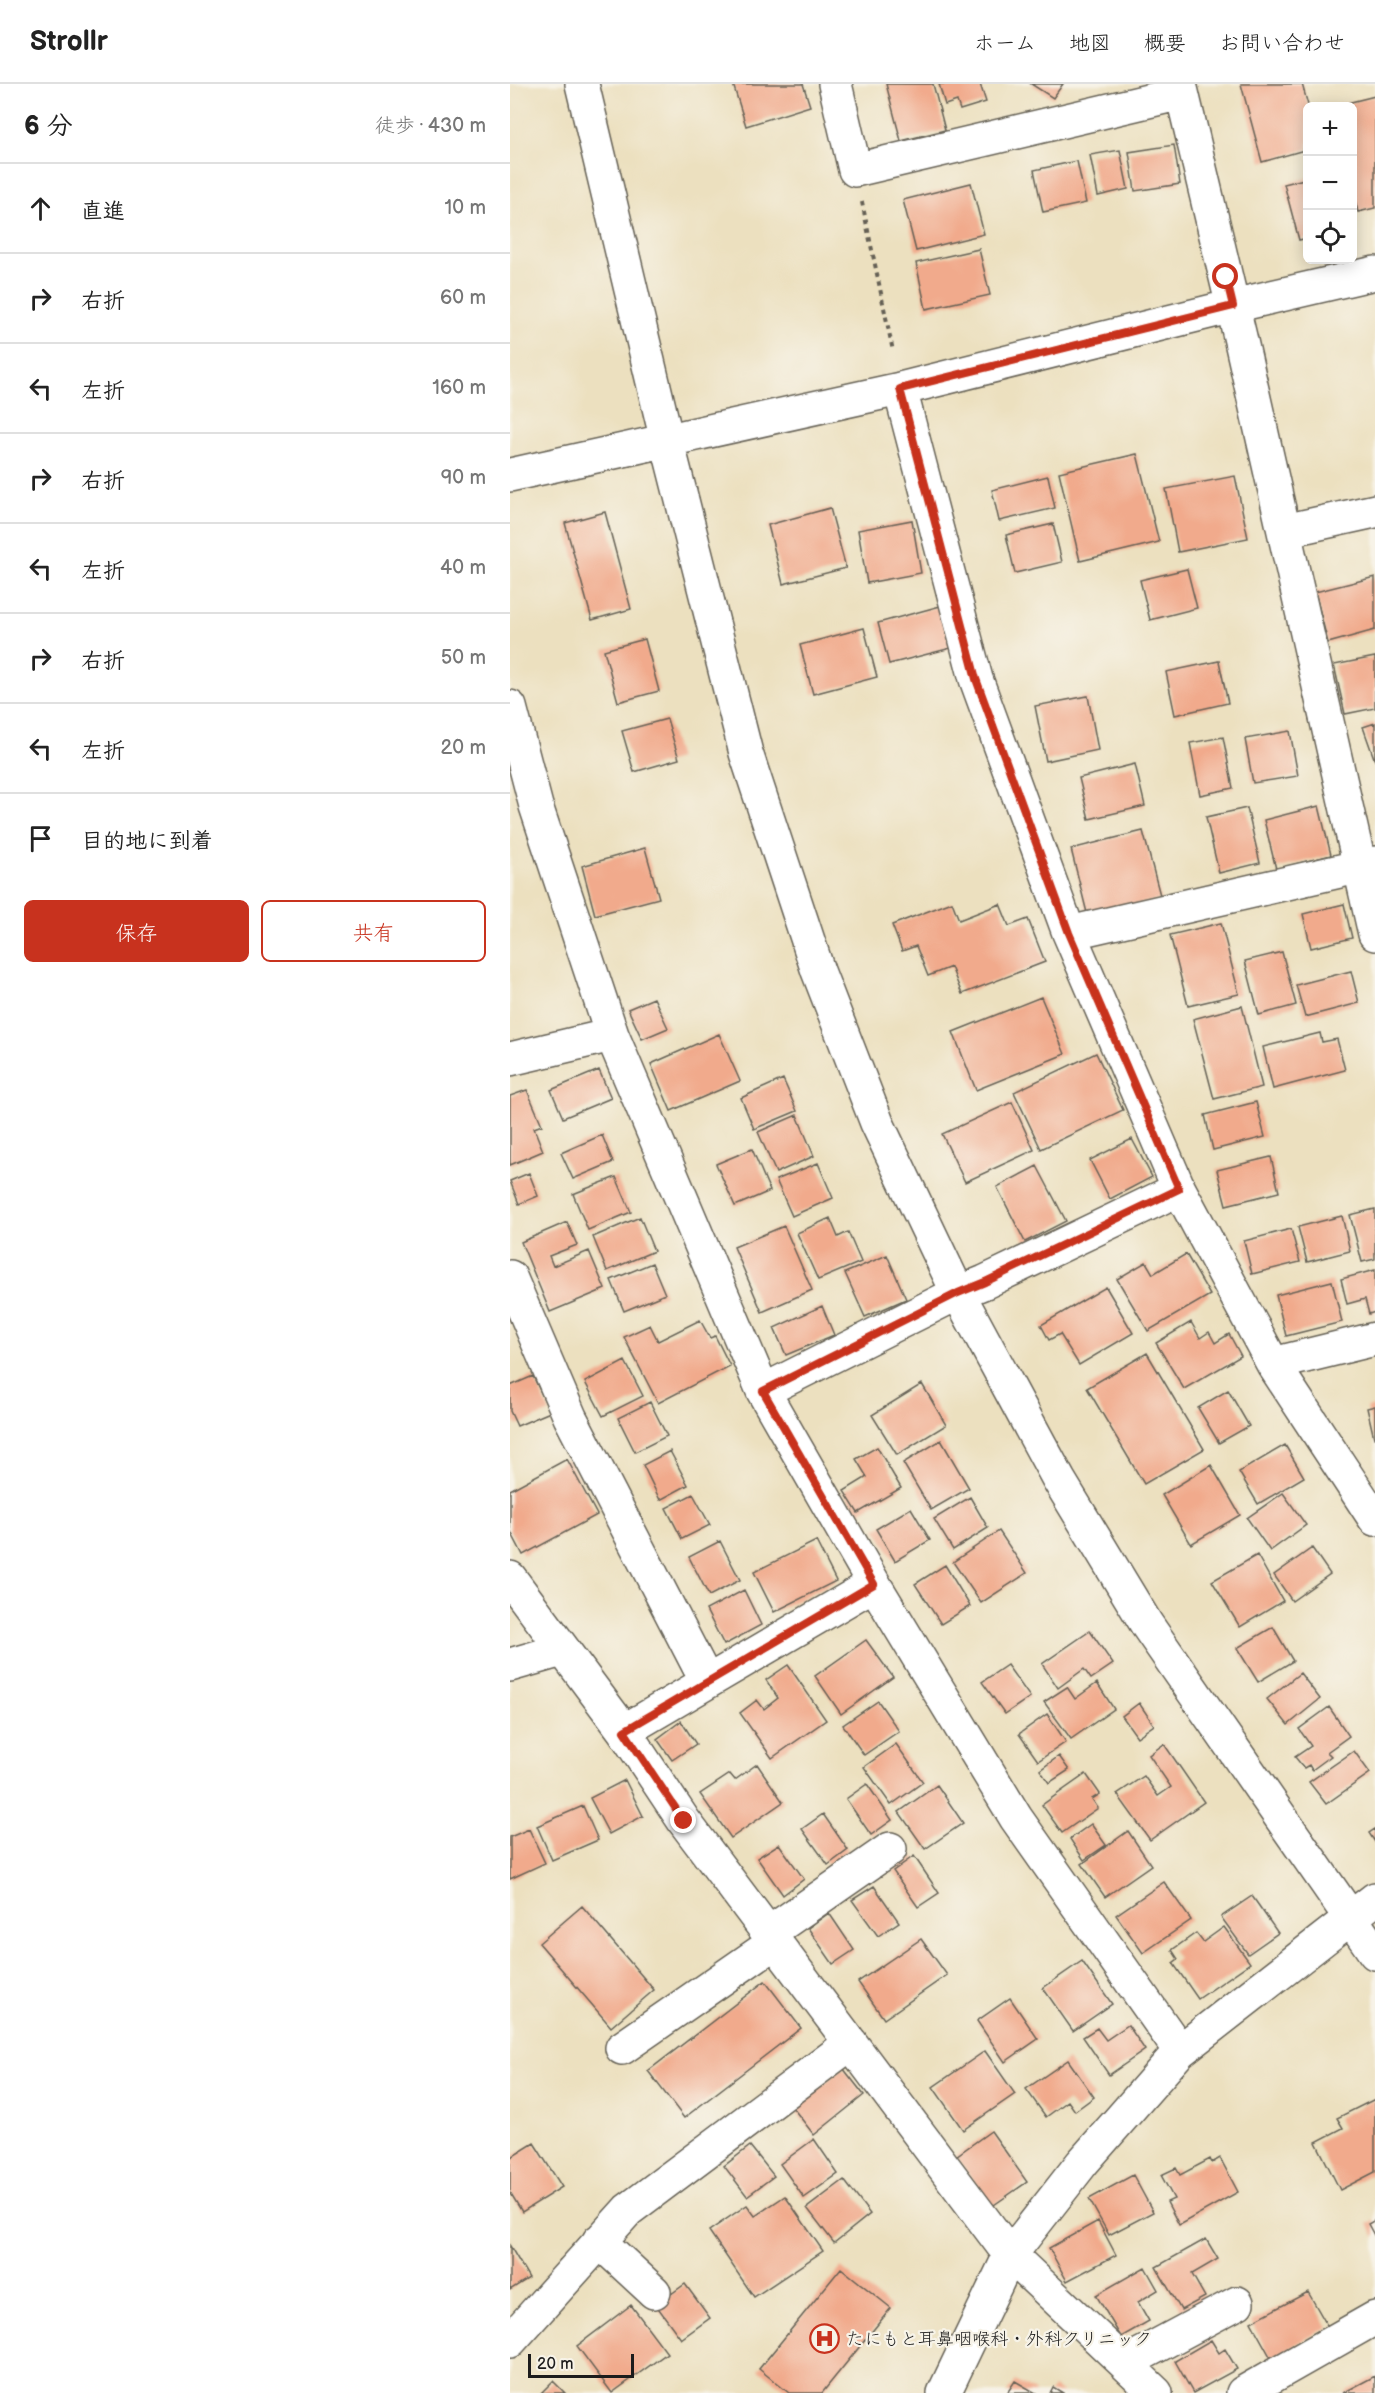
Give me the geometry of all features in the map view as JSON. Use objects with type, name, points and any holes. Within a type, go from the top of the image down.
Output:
[{"type":"street","points":[[582,84],[667,441],[746,753],[818,971],[878,1123],[958,1293],[1059,1480],[1147,1625],[1363,1908],[1375,1953]]},
{"type":"street","points":[[835,84],[855,170],[1181,88],[1284,531],[1367,865],[1375,934]]},
{"type":"street","points":[[510,475],[900,389],[1375,273]]},
{"type":"street","points":[[900,389],[976,679],[1069,933],[1179,1189],[1272,1364],[1375,1519]]},
{"type":"street","points":[[1284,531],[1375,511]]},
{"type":"street","points":[[510,707],[536,806],[612,1035],[763,1391],[874,1584],[1016,1818],[1180,2051]]},
{"type":"street","points":[[1069,933],[1367,865]]},
{"type":"street","points":[[510,1059],[612,1035]]},
{"type":"street","points":[[763,1391],[958,1293],[1179,1189]]},
{"type":"street","points":[[510,1276],[570,1417],[707,1682]]},
{"type":"street","points":[[1272,1364],[1375,1339]]},
{"type":"street","points":[[510,1578],[624,1731],[684,1821],[1010,2256],[1156,2393]]},
{"type":"street","points":[[624,1731],[874,1584]]},
{"type":"street","points":[[510,1665],[562,1650]]},
{"type":"street","points":[[622,2048],[890,1849]]},
{"type":"street","points":[[944,2393],[1010,2256],[1082,2163],[1180,2051],[1363,1908]]},
{"type":"street","points":[[510,2341],[628,2210],[851,2043]]},
{"type":"street","points":[[599,2241],[654,2292]]},
{"type":"street","points":[[1125,2364],[1238,2303]]},
{"type":"street","points":[[1243,2393],[1375,2318]]},
{"type":"path","points":[[855,170],[893,351]]},
{"type":"building","points":[[733,84],[803,84],[810,106],[746,126]]},
{"type":"building","points":[[886,84],[933,84],[945,130],[901,141]]},
{"type":"building","points":[[939,84],[980,84],[986,102],[960,110],[957,101],[945,105]]},
{"type":"building","points":[[1031,84],[1063,84],[1053,98]]},
{"type":"building","points":[[1241,84],[1302,84],[1307,102],[1303,102],[1303,150],[1262,162]]},
{"type":"building","points":[[1375,96],[1375,208],[1358,212],[1357,102],[1351,102]]},
{"type":"building","points":[[1174,145],[1180,184],[1135,191],[1129,152]]},
{"type":"building","points":[[1120,150],[1128,189],[1098,196],[1090,155]]},
{"type":"building","points":[[1077,161],[1086,203],[1043,212],[1034,170]]},
{"type":"building","points":[[1303,179],[1303,239],[1299,240],[1284,184]]},
{"type":"building","points":[[971,183],[984,234],[916,251],[903,200]]},
{"type":"building","points":[[979,249],[990,295],[926,309],[916,263]]},
{"type":"building","points":[[1137,454],[1159,542],[1080,561],[1059,472]]},
{"type":"building","points":[[1048,476],[1055,508],[999,521],[992,490]]},
{"type":"building","points":[[1235,476],[1248,538],[1178,552],[1166,489]]},
{"type":"building","points":[[830,508],[846,568],[783,584],[768,525]]},
{"type":"building","points":[[605,512],[631,609],[592,620],[565,523]]},
{"type":"building","points":[[912,520],[921,573],[867,583],[858,530]]},
{"type":"building","points":[[1053,524],[1062,562],[1015,573],[1006,535]]},
{"type":"building","points":[[1187,569],[1197,608],[1150,620],[1140,580]]},
{"type":"building","points":[[1375,577],[1375,630],[1328,643],[1315,592]]},
{"type":"building","points":[[944,605],[955,647],[889,664],[878,623]]},
{"type":"building","points":[[864,628],[877,677],[813,694],[800,645]]},
{"type":"building","points":[[645,639],[659,691],[618,702],[604,650]]},
{"type":"building","points":[[1375,657],[1375,708],[1345,714],[1334,665]]},
{"type":"building","points":[[1219,661],[1228,703],[1175,715],[1166,672]]},
{"type":"building","points":[[1088,696],[1098,750],[1046,761],[1035,706]]},
{"type":"building","points":[[667,719],[679,759],[634,772],[622,731]]},
{"type":"building","points":[[1375,723],[1375,761],[1363,727]]},
{"type":"building","points":[[1290,731],[1298,776],[1253,783],[1245,739]]},
{"type":"building","points":[[1223,737],[1233,788],[1200,795],[1190,743]]},
{"type":"building","points":[[1135,764],[1145,806],[1089,819],[1079,778]]},
{"type":"building","points":[[1319,806],[1331,855],[1276,869],[1264,820]]},
{"type":"building","points":[[1247,808],[1260,863],[1219,873],[1206,817]]},
{"type":"building","points":[[1143,831],[1161,899],[1088,917],[1071,849]]},
{"type":"building","points":[[645,848],[659,898],[595,915],[582,866]]},
{"type":"building","points":[[952,902],[959,920],[1000,904],[1009,926],[1028,919],[1045,962],[962,994],[951,967],[928,976],[916,946],[902,951],[892,925]]},
{"type":"building","points":[[1344,904],[1352,938],[1311,948],[1303,914]]},
{"type":"building","points":[[1221,923],[1239,994],[1188,1006],[1170,935]]},
{"type":"building","points":[[1282,952],[1296,1005],[1259,1015],[1245,961]]},
{"type":"building","points":[[1351,971],[1359,1003],[1305,1017],[1296,985]]},
{"type":"building","points":[[1041,997],[1065,1054],[976,1090],[953,1032]]},
{"type":"building","points":[[654,998],[668,1028],[642,1039],[628,1009]]},
{"type":"building","points":[[1242,1006],[1262,1087],[1214,1099],[1193,1019]]},
{"type":"building","points":[[1320,1033],[1322,1042],[1337,1039],[1345,1070],[1273,1089],[1263,1047]]},
{"type":"building","points":[[719,1034],[740,1081],[671,1111],[651,1064]]},
{"type":"building","points":[[1096,1053],[1123,1110],[1041,1149],[1014,1092]]},
{"type":"building","points":[[599,1070],[611,1098],[563,1118],[551,1090]]},
{"type":"building","points":[[783,1079],[797,1111],[754,1129],[741,1098]]},
{"type":"building","points":[[527,1090],[542,1125],[534,1128],[543,1151],[510,1165],[510,1096]]},
{"type":"building","points":[[1012,1102],[1034,1150],[965,1182],[942,1134]]},
{"type":"building","points":[[1256,1102],[1265,1137],[1213,1150],[1205,1115]]},
{"type":"building","points":[[797,1115],[814,1156],[776,1173],[758,1132]]},
{"type":"building","points":[[602,1135],[613,1162],[573,1179],[561,1153]]},
{"type":"building","points":[[1132,1139],[1152,1177],[1110,1199],[1090,1160]]},
{"type":"building","points":[[752,1149],[770,1191],[735,1206],[716,1164]]},
{"type":"building","points":[[1271,1157],[1279,1192],[1226,1205],[1217,1170]]},
{"type":"building","points":[[818,1163],[833,1198],[792,1216],[776,1180]]},
{"type":"building","points":[[1037,1166],[1066,1221],[1025,1242],[997,1187]]},
{"type":"building","points":[[529,1173],[538,1196],[519,1204],[510,1181]]},
{"type":"building","points":[[616,1177],[631,1212],[588,1230],[573,1194]]},
{"type":"building","points":[[1375,1209],[1375,1259],[1362,1262],[1350,1215]]},
{"type":"building","points":[[1342,1216],[1350,1251],[1307,1262],[1298,1227]]},
{"type":"building","points":[[640,1217],[654,1251],[607,1271],[593,1237]]},
{"type":"building","points":[[830,1218],[838,1237],[848,1232],[861,1262],[818,1280],[797,1233]]},
{"type":"building","points":[[567,1222],[577,1245],[549,1256],[553,1266],[589,1251],[605,1289],[550,1312],[521,1242]]},
{"type":"building","points":[[784,1226],[812,1290],[762,1312],[734,1247]]},
{"type":"building","points":[[1291,1229],[1300,1262],[1252,1274],[1244,1241]]},
{"type":"building","points":[[1186,1254],[1210,1295],[1148,1331],[1117,1279],[1146,1262],[1153,1274]]},
{"type":"building","points":[[887,1255],[906,1299],[865,1317],[845,1273]]},
{"type":"building","points":[[652,1263],[665,1294],[624,1311],[611,1280]]},
{"type":"building","points":[[1375,1270],[1375,1312],[1369,1314],[1365,1299],[1347,1304],[1341,1279]]},
{"type":"building","points":[[1332,1281],[1342,1322],[1286,1336],[1276,1295]]},
{"type":"building","points":[[1106,1287],[1133,1333],[1079,1365],[1060,1334],[1049,1340],[1041,1325]]},
{"type":"building","points":[[822,1306],[834,1335],[786,1355],[774,1328]]},
{"type":"building","points":[[700,1320],[710,1338],[715,1336],[730,1366],[658,1403],[624,1337],[650,1325],[658,1341]]},
{"type":"building","points":[[1191,1322],[1200,1338],[1209,1332],[1215,1343],[1229,1334],[1241,1356],[1184,1389],[1156,1343]]},
{"type":"building","points":[[1147,1353],[1204,1449],[1144,1484],[1087,1388]]},
{"type":"building","points":[[625,1361],[643,1396],[603,1416],[585,1382]]},
{"type":"building","points":[[533,1376],[550,1412],[517,1426],[510,1411],[510,1386]]},
{"type":"building","points":[[922,1384],[946,1425],[897,1455],[872,1415]]},
{"type":"building","points":[[1228,1390],[1249,1426],[1219,1443],[1198,1408]]},
{"type":"building","points":[[650,1402],[667,1436],[635,1452],[618,1418]]},
{"type":"building","points":[[1375,1406],[1375,1438],[1374,1438],[1367,1408]]},
{"type":"building","points":[[941,1440],[969,1488],[931,1510],[903,1463]]},
{"type":"building","points":[[1285,1445],[1304,1477],[1258,1504],[1239,1472]]},
{"type":"building","points":[[877,1447],[901,1488],[858,1513],[844,1491],[867,1477],[856,1459]]},
{"type":"building","points":[[670,1451],[688,1485],[660,1500],[643,1465]]},
{"type":"building","points":[[567,1459],[597,1515],[523,1555],[510,1530],[510,1490]]},
{"type":"building","points":[[1211,1465],[1240,1515],[1191,1544],[1162,1495]]},
{"type":"building","points":[[1283,1493],[1306,1525],[1270,1551],[1247,1518]]},
{"type":"building","points":[[693,1494],[710,1525],[682,1539],[666,1508]]},
{"type":"building","points":[[970,1497],[988,1528],[953,1550],[934,1519]]},
{"type":"building","points":[[911,1508],[930,1540],[895,1561],[876,1529]]},
{"type":"building","points":[[999,1531],[1027,1573],[981,1603],[953,1562]]},
{"type":"building","points":[[720,1541],[740,1580],[709,1596],[689,1557]]},
{"type":"building","points":[[816,1541],[836,1581],[774,1612],[754,1572]]},
{"type":"building","points":[[1312,1548],[1330,1574],[1292,1601],[1274,1575]]},
{"type":"building","points":[[1257,1555],[1283,1601],[1240,1627],[1212,1581]]},
{"type":"building","points":[[945,1565],[970,1606],[941,1624],[915,1584]]},
{"type":"building","points":[[744,1590],[761,1625],[724,1645],[706,1610]]},
{"type":"building","points":[[1273,1627],[1293,1661],[1258,1682],[1237,1648]]},
{"type":"building","points":[[1090,1631],[1113,1664],[1091,1679],[1084,1669],[1058,1688],[1042,1664]]},
{"type":"building","points":[[866,1640],[893,1677],[841,1714],[815,1676]]},
{"type":"building","points":[[788,1665],[826,1720],[772,1758],[740,1713],[757,1700],[764,1709],[778,1698],[766,1680]]},
{"type":"building","points":[[1007,1665],[1030,1697],[1005,1714],[982,1682]]},
{"type":"building","points":[[1300,1673],[1320,1699],[1288,1725],[1267,1699]]},
{"type":"building","points":[[1097,1683],[1114,1709],[1071,1739],[1044,1702],[1067,1687],[1075,1699]]},
{"type":"building","points":[[878,1701],[899,1731],[864,1755],[843,1725]]},
{"type":"building","points":[[1139,1703],[1154,1725],[1137,1737],[1122,1716]]},
{"type":"building","points":[[1329,1707],[1349,1736],[1327,1752],[1331,1756],[1312,1770],[1309,1765],[1304,1768],[1295,1757],[1311,1746],[1299,1729]]},
{"type":"building","points":[[1047,1714],[1066,1742],[1038,1761],[1019,1734]]},
{"type":"building","points":[[681,1721],[696,1744],[672,1760],[657,1739]]},
{"type":"building","points":[[896,1744],[923,1782],[891,1805],[864,1767]]},
{"type":"building","points":[[1164,1744],[1204,1802],[1150,1840],[1117,1794],[1144,1776],[1158,1796],[1171,1787],[1149,1755]]},
{"type":"building","points":[[1354,1751],[1370,1773],[1326,1804],[1309,1782]]},
{"type":"building","points":[[1059,1756],[1069,1770],[1049,1783],[1040,1770]]},
{"type":"building","points":[[757,1764],[783,1802],[731,1838],[700,1794],[730,1774],[735,1780]]},
{"type":"building","points":[[1086,1774],[1100,1794],[1092,1799],[1098,1808],[1062,1833],[1042,1805]]},
{"type":"building","points":[[625,1780],[643,1816],[609,1834],[590,1798]]},
{"type":"building","points":[[867,1784],[892,1820],[871,1835],[846,1799]]},
{"type":"building","points":[[937,1785],[963,1823],[925,1849],[899,1812]]},
{"type":"building","points":[[583,1806],[598,1840],[552,1860],[537,1826]]},
{"type":"building","points":[[823,1814],[848,1850],[828,1865],[802,1829]]},
{"type":"building","points":[[1091,1824],[1106,1845],[1084,1860],[1070,1839]]},
{"type":"building","points":[[529,1829],[545,1863],[510,1879],[510,1837]]},
{"type":"building","points":[[1375,1829],[1375,1842],[1369,1833]]},
{"type":"building","points":[[1128,1831],[1151,1865],[1105,1897],[1082,1864]]},
{"type":"building","points":[[779,1844],[804,1879],[783,1895],[757,1858]]},
{"type":"building","points":[[914,1856],[939,1893],[918,1907],[893,1871]]},
{"type":"building","points":[[1164,1882],[1191,1920],[1143,1953],[1116,1915]]},
{"type":"building","points":[[874,1886],[899,1922],[878,1936],[852,1900]]},
{"type":"building","points":[[1252,1896],[1278,1933],[1248,1954],[1221,1917]]},
{"type":"building","points":[[582,1906],[654,1990],[611,2027],[539,1943]]},
{"type":"building","points":[[829,1913],[854,1950],[833,1964],[808,1928]]},
{"type":"building","points":[[1224,1927],[1250,1963],[1198,1999],[1173,1963],[1178,1959],[1172,1950],[1196,1933],[1203,1942]]},
{"type":"building","points":[[921,1939],[947,1975],[884,2019],[858,1982]]},
{"type":"building","points":[[1082,1961],[1112,2004],[1073,2031],[1043,1988]]},
{"type":"building","points":[[765,1981],[801,2028],[684,2118],[648,2071]]},
{"type":"building","points":[[1010,1998],[1038,2039],[1005,2062],[977,2021]]},
{"type":"building","points":[[1128,2025],[1145,2050],[1109,2075],[1083,2037],[1097,2028],[1106,2040]]},
{"type":"building","points":[[985,2051],[1015,2094],[963,2130],[933,2087]]},
{"type":"building","points":[[1068,2060],[1094,2097],[1075,2111],[1068,2101],[1046,2117],[1026,2089]]},
{"type":"building","points":[[843,2068],[864,2095],[814,2135],[793,2108]]},
{"type":"building","points":[[1375,2099],[1375,2172],[1340,2190],[1316,2142],[1343,2128],[1337,2118]]},
{"type":"building","points":[[991,2131],[1027,2182],[991,2207],[956,2156]]},
{"type":"building","points":[[814,2139],[838,2174],[804,2198],[780,2164]]},
{"type":"building","points":[[534,2143],[562,2187],[522,2212],[510,2192],[510,2158]]},
{"type":"building","points":[[750,2146],[774,2176],[747,2196],[724,2166]]},
{"type":"building","points":[[1220,2158],[1238,2192],[1179,2225],[1167,2202],[1174,2199],[1161,2175],[1176,2168],[1180,2175],[1210,2159],[1212,2163]]},
{"type":"building","points":[[1133,2175],[1153,2212],[1109,2235],[1089,2199]]},
{"type":"building","points":[[844,2180],[870,2214],[834,2243],[807,2208]]},
{"type":"building","points":[[785,2196],[823,2251],[754,2297],[709,2231],[747,2205],[755,2216]]},
{"type":"building","points":[[1375,2220],[1375,2237],[1368,2224]]},
{"type":"building","points":[[1098,2221],[1116,2255],[1067,2281],[1049,2248]]},
{"type":"building","points":[[1206,2239],[1218,2259],[1192,2274],[1205,2297],[1181,2310],[1156,2267]]},
{"type":"building","points":[[510,2246],[529,2278],[510,2290]]},
{"type":"building","points":[[1145,2267],[1158,2290],[1138,2302],[1149,2321],[1121,2337],[1096,2295]]},
{"type":"building","name":"たにもと耳鼻咽喉科・外科クリニック","points":[[841,2268],[891,2308],[822,2393],[789,2393],[759,2369]]},
{"type":"building","points":[[685,2284],[710,2318],[681,2339],[656,2305]]},
{"type":"building","points":[[1308,2292],[1328,2327],[1271,2358],[1251,2322]]},
{"type":"building","points":[[631,2305],[667,2353],[612,2393],[577,2346]]},
{"type":"building","points":[[1211,2340],[1219,2353],[1225,2349],[1237,2369],[1193,2393],[1175,2361]]},
{"type":"building","points":[[1375,2376],[1375,2393],[1343,2393]]},
{"type":"building","points":[[553,2381],[565,2393],[541,2393]]},
{"type":"building","points":[[1015,2381],[1036,2393],[1007,2393]]},
{"type":"building","points":[[1053,2387],[1063,2393],[1050,2393]]},
{"type":"place","name":"たにもと耳鼻咽喉科・外科クリニック","points":[[825,2339]]},
{"type":"route","points":[[684,1821],[624,1731],[874,1584],[763,1391],[958,1293],[1179,1189],[1069,933],[976,679],[900,389],[1233,306],[1226,277]]}]
